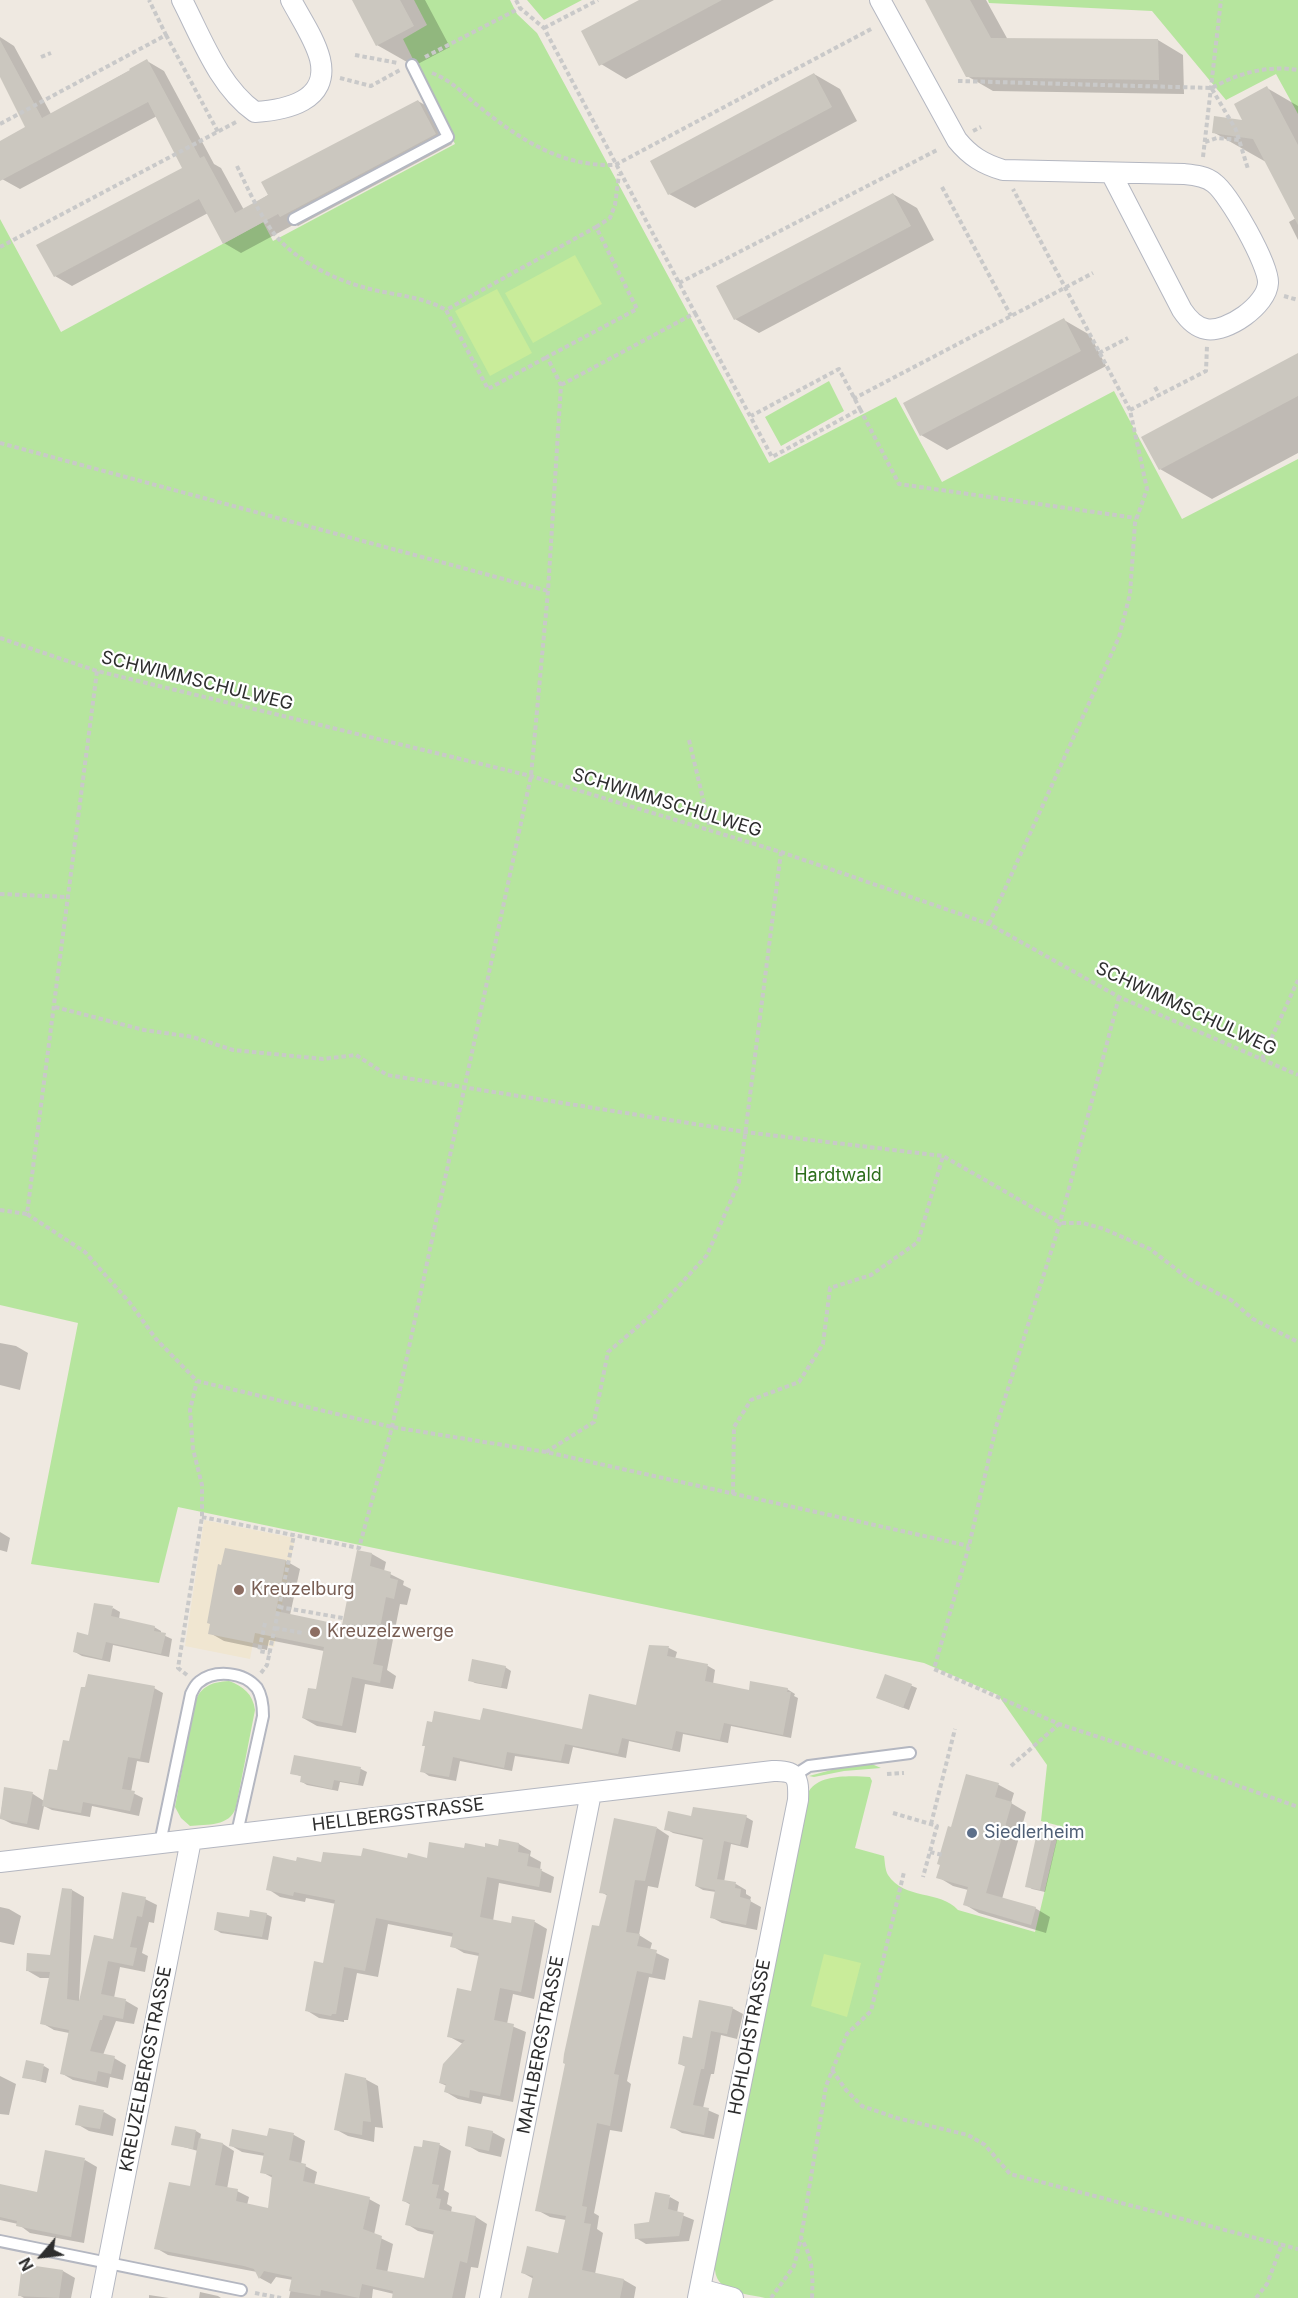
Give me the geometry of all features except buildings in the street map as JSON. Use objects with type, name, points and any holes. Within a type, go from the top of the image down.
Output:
[{"type":"street","points":[[182,0],[227,86],[239,101],[255,112],[287,109],[313,94],[318,85],[320,61],[291,0]]},
{"type":"street","points":[[880,0],[957,140],[976,159],[1003,170],[1112,173],[1200,176],[1213,182],[1232,204],[1264,265],[1268,285],[1263,299],[1254,310],[1220,329],[1208,330],[1197,326],[1182,310],[1112,173]]},
{"type":"street","name":"HELLBERGSTRASSE","points":[[0,1862],[773,1771],[789,1771],[795,1775]]},
{"type":"street","name":"HOHLOHSTRASSE","points":[[699,2294],[798,1800],[795,1775]]},
{"type":"street","name":"MAHLBERGSTRASSE","points":[[490,2298],[591,1793]]},
{"type":"street","name":"KREUZELBERGSTRASSE","points":[[101,2298],[191,1840]]},
{"type":"street","points":[[699,2294],[733,2298]]},
{"type":"lane","points":[[294,219],[448,137],[411,65]]},
{"type":"lane","points":[[160,1843],[191,1694],[197,1683],[220,1674],[234,1675],[252,1684],[258,1689],[262,1702],[263,1716],[237,1833]]},
{"type":"lane","points":[[795,1775],[809,1766],[910,1753]]},
{"type":"lane","points":[[0,2241],[241,2290]]},
{"type":"path","points":[[149,0],[218,132]]},
{"type":"path","points":[[516,0],[520,8],[544,28],[772,457],[860,409]]},
{"type":"path","points":[[544,28],[598,0]]},
{"type":"path","points":[[1200,176],[1221,0]]},
{"type":"path","points":[[441,49],[520,8]]},
{"type":"path","points":[[354,55],[411,65],[449,80],[510,130],[540,147],[567,159],[593,165],[615,165],[890,19]]},
{"type":"path","points":[[0,124],[166,34]]},
{"type":"path","points":[[41,57],[51,53]]},
{"type":"path","points":[[320,73],[371,86],[411,65]]},
{"type":"path","points":[[958,81],[1212,88],[1248,71],[1289,68],[1298,70]]},
{"type":"path","points":[[1212,88],[1236,130],[1248,169]]},
{"type":"path","points":[[0,247],[255,112]]},
{"type":"path","points":[[1205,142],[1217,138],[1239,140]]},
{"type":"path","points":[[679,284],[957,140]]},
{"type":"path","points":[[237,166],[269,227],[300,257],[341,281],[410,299],[432,302],[446,310],[488,389],[637,309],[596,227]]},
{"type":"path","points":[[990,924],[1119,637],[1130,594],[1136,518],[1147,489],[1130,410],[1003,170]]},
{"type":"path","points":[[446,310],[610,218],[615,205],[620,173]]},
{"type":"path","points":[[942,187],[1011,316]]},
{"type":"path","points":[[854,399],[1094,273]]},
{"type":"path","points":[[561,385],[695,313]]},
{"type":"path","points":[[1130,410],[1206,371],[1208,330]]},
{"type":"path","points":[[1100,353],[1128,338]]},
{"type":"path","points":[[202,1517],[359,1548],[392,1427],[531,776],[548,591],[561,385],[547,357]]},
{"type":"path","points":[[751,416],[839,369],[899,484],[1136,518]]},
{"type":"path","points":[[1155,387],[1159,394]]},
{"type":"path","points":[[0,443],[548,591]]},
{"type":"path","name":"SCHWIMMSCHULWEG","points":[[0,638],[97,671],[531,776],[781,852],[990,924],[1119,997],[1298,1075]]},
{"type":"path","points":[[27,1214],[97,671]]},
{"type":"path","points":[[689,740],[710,829]]},
{"type":"path","points":[[546,1452],[594,1422],[608,1352],[655,1312],[707,1255],[739,1182],[781,852]]},
{"type":"path","points":[[0,894],[67,897]]},
{"type":"path","points":[[1262,1059],[1298,980]]},
{"type":"path","points":[[1119,997],[1060,1223],[996,1427],[969,1546],[934,1669],[1059,1724],[1298,1807]]},
{"type":"path","points":[[55,1007],[144,1030],[193,1036],[233,1050],[323,1059],[356,1055],[387,1075],[746,1132],[943,1156],[1060,1223],[1083,1223],[1104,1229],[1150,1249],[1189,1279],[1231,1300],[1253,1319],[1298,1342]]},
{"type":"path","points":[[733,1494],[734,1427],[750,1400],[799,1382],[823,1344],[830,1288],[871,1275],[918,1242],[943,1156]]},
{"type":"path","points":[[0,1210],[27,1214],[85,1252],[130,1303],[156,1339],[197,1381],[392,1427],[546,1452],[969,1546]]},
{"type":"path","points":[[197,1381],[190,1410],[194,1449],[202,1485],[202,1517],[178,1668],[197,1683]]},
{"type":"path","points":[[252,1684],[267,1665],[294,1535]]},
{"type":"path","points":[[279,1606],[344,1618]]},
{"type":"path","points":[[265,1623],[259,1651],[270,1653]]},
{"type":"path","points":[[275,1628],[303,1633]]},
{"type":"path","points":[[1011,1766],[1059,1724]]},
{"type":"path","points":[[931,1824],[955,1729]]},
{"type":"path","points":[[893,1813],[943,1828]]},
{"type":"path","points":[[923,1877],[937,1826]]},
{"type":"path","points":[[930,1852],[943,1855]]},
{"type":"path","points":[[771,2298],[794,2266],[801,2238],[826,2086],[847,2034],[871,2011],[904,1872]]},
{"type":"path","points":[[832,2070],[846,2090],[862,2106],[897,2118],[968,2135],[985,2145],[1010,2174],[1298,2249]]},
{"type":"path","points":[[801,2238],[808,2249],[813,2266],[812,2298]]},
{"type":"path","points":[[1256,2298],[1267,2284],[1282,2244]]},
{"type":"path","points":[[241,2290],[281,2298]]},
{"type":"shaded area","name":"Kreuzelburg","points":[[204,1520],[295,1538],[274,1647],[253,1643],[250,1659],[185,1646]]},
{"type":"green space","name":"Hardtwald","points":[[414,0],[510,0],[517,14],[537,33],[769,463],[896,397],[942,482],[1114,391],[1182,519],[1298,459],[1298,2298],[765,2298],[739,2293],[719,2281],[715,2265],[809,1791],[814,1785],[828,1779],[870,1777],[872,1781],[855,1848],[884,1856],[888,1875],[903,1888],[942,1900],[958,1910],[1035,1932],[1060,1826],[1041,1821],[1047,1765],[998,1695],[924,1663],[178,1507],[159,1583],[31,1564],[78,1323],[0,1305],[0,219],[61,332],[263,222],[273,241],[455,144],[403,39],[427,25]]},
{"type":"green space","points":[[527,0],[582,0],[544,20]]},
{"type":"green space","points":[[988,0],[1298,0],[1298,114],[1276,74],[1226,100],[1152,11],[989,3]]},
{"type":"green space","points":[[575,255],[602,304],[533,343],[505,293]]},
{"type":"green space","points":[[497,289],[532,353],[490,376],[455,311]]},
{"type":"green space","points":[[829,381],[844,411],[781,446],[765,417]]},
{"type":"green space","points":[[229,1681],[246,1691],[252,1699],[255,1710],[236,1807],[229,1818],[223,1821],[190,1826],[181,1818],[175,1807],[195,1702],[200,1692],[208,1686],[217,1682]]},
{"type":"green space","points":[[874,1765],[881,1768],[809,1776],[835,1769]]},
{"type":"green space","points":[[824,1954],[861,1963],[847,2017],[811,2006]]},
{"type":"place","name":"Kreuzelburg","points":[[239,1590]]},
{"type":"place","name":"Kreuzelzwerge","points":[[315,1632]]},
{"type":"place","name":"Siedlerheim","points":[[972,1833]]}]
